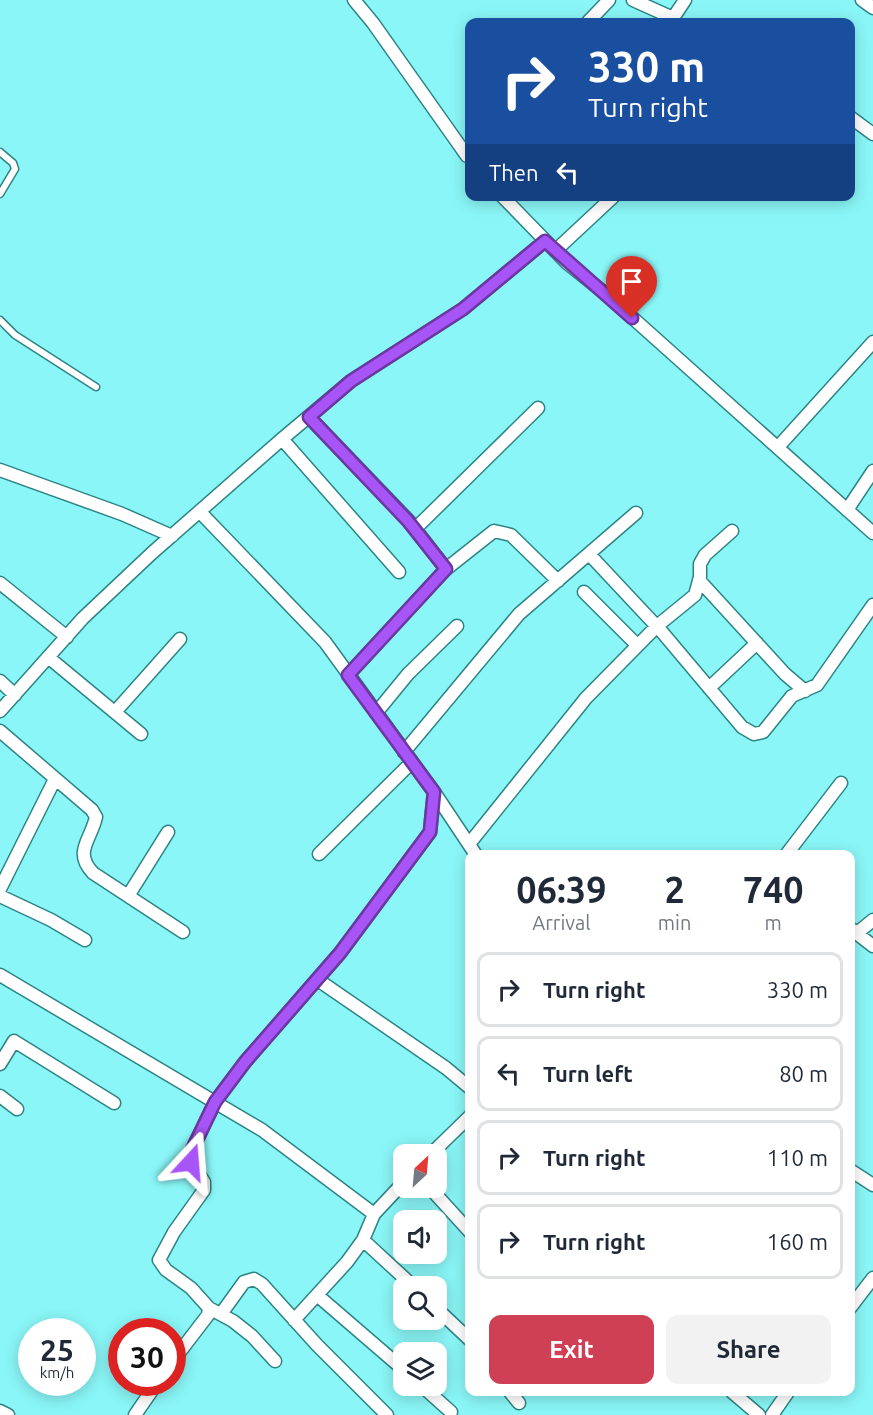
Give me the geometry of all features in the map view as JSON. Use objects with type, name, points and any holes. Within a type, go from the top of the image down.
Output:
[{"type":"street","points":[[354,0],[465,150]]},
{"type":"street","points":[[592,18],[609,0]]},
{"type":"street","points":[[633,0],[669,18]]},
{"type":"street","points":[[674,18],[685,0]]},
{"type":"street","points":[[861,0],[873,8]]},
{"type":"street","points":[[855,121],[873,134]]},
{"type":"street","points":[[507,201],[555,251],[873,533]]},
{"type":"street","points":[[555,251],[609,201]]},
{"type":"street","points":[[0,711],[67,637],[172,536],[282,439],[351,381],[463,309],[545,241]]},
{"type":"street","points":[[778,447],[873,342]]},
{"type":"street","points":[[415,529],[538,408]]},
{"type":"street","points":[[309,417],[415,529],[446,569]]},
{"type":"street","points":[[282,439],[399,572]]},
{"type":"street","points":[[0,470],[122,514],[172,536]]},
{"type":"street","points":[[847,510],[873,471]]},
{"type":"street","points":[[200,512],[325,642],[434,792],[473,850]]},
{"type":"street","points":[[404,752],[519,614],[636,513]]},
{"type":"street","points":[[348,675],[446,569],[494,531],[502,531],[511,535],[558,581]]},
{"type":"street","points":[[469,844],[572,713],[637,645],[695,595],[700,564],[705,555],[732,531]]},
{"type":"street","points":[[589,554],[657,626],[745,730],[754,734],[763,732],[791,698],[820,682],[873,605]]},
{"type":"street","points":[[699,580],[805,691]]},
{"type":"street","points":[[0,584],[67,637]]},
{"type":"street","points":[[584,592],[637,645]]},
{"type":"street","points":[[376,713],[408,674],[457,626]]},
{"type":"street","points":[[115,712],[180,639]]},
{"type":"street","points":[[709,688],[757,643]]},
{"type":"street","points":[[48,657],[141,734]]},
{"type":"street","points":[[0,681],[15,695]]},
{"type":"street","points":[[0,731],[92,810],[96,817],[83,850],[84,864],[93,873],[183,932]]},
{"type":"street","points":[[319,854],[412,762]]},
{"type":"street","points":[[0,889],[55,779]]},
{"type":"street","points":[[790,850],[841,783]]},
{"type":"street","points":[[275,1360],[252,1335],[209,1308],[191,1288],[166,1270],[159,1260],[174,1232],[204,1190],[204,1182],[191,1162],[192,1150],[215,1102],[245,1062],[318,980],[366,920],[430,832],[434,792]]},
{"type":"street","points":[[128,896],[168,832]]},
{"type":"street","points":[[0,896],[51,920],[85,940]]},
{"type":"street","points":[[855,930],[873,920]]},
{"type":"street","points":[[855,932],[873,946]]},
{"type":"street","points":[[0,975],[262,1130],[374,1214]]},
{"type":"street","points":[[318,980],[446,1068],[465,1084]]},
{"type":"street","points":[[0,1064],[12,1043],[19,1043],[114,1103]]},
{"type":"street","points":[[0,1096],[17,1108]]},
{"type":"street","points":[[441,1144],[465,1121]]},
{"type":"street","points":[[855,1173],[873,1185]]},
{"type":"street","points":[[294,1320],[347,1262],[363,1240],[374,1214],[393,1194]]},
{"type":"street","points":[[439,1198],[465,1226]]},
{"type":"street","points":[[363,1240],[402,1276]]},
{"type":"street","points":[[221,1314],[244,1282],[250,1278],[261,1284],[387,1415]]},
{"type":"street","points":[[855,1301],[873,1278]]},
{"type":"street","points":[[317,1295],[393,1361]]},
{"type":"street","points":[[186,1344],[208,1315],[209,1308]]},
{"type":"street","points":[[447,1318],[465,1335]]},
{"type":"street","points":[[135,1415],[149,1396]]},
{"type":"street","points":[[433,1396],[451,1412]]},
{"type":"street","points":[[513,1396],[519,1403]]},
{"type":"street","points":[[737,1396],[759,1415]]},
{"type":"street","points":[[772,1415],[785,1396]]},
{"type":"street","points":[[0,1411],[8,1415]]},
{"type":"lane","points":[[0,152],[13,163],[15,169],[0,194]]},
{"type":"lane","points":[[0,320],[15,335],[96,387]]},
{"type":"route","points":[[191,1162],[192,1150],[215,1102],[245,1062],[340,953],[430,832],[434,792],[348,675],[446,569],[408,521],[309,417],[351,381],[463,309],[545,241],[567,263],[608,295],[632,318]]}]
